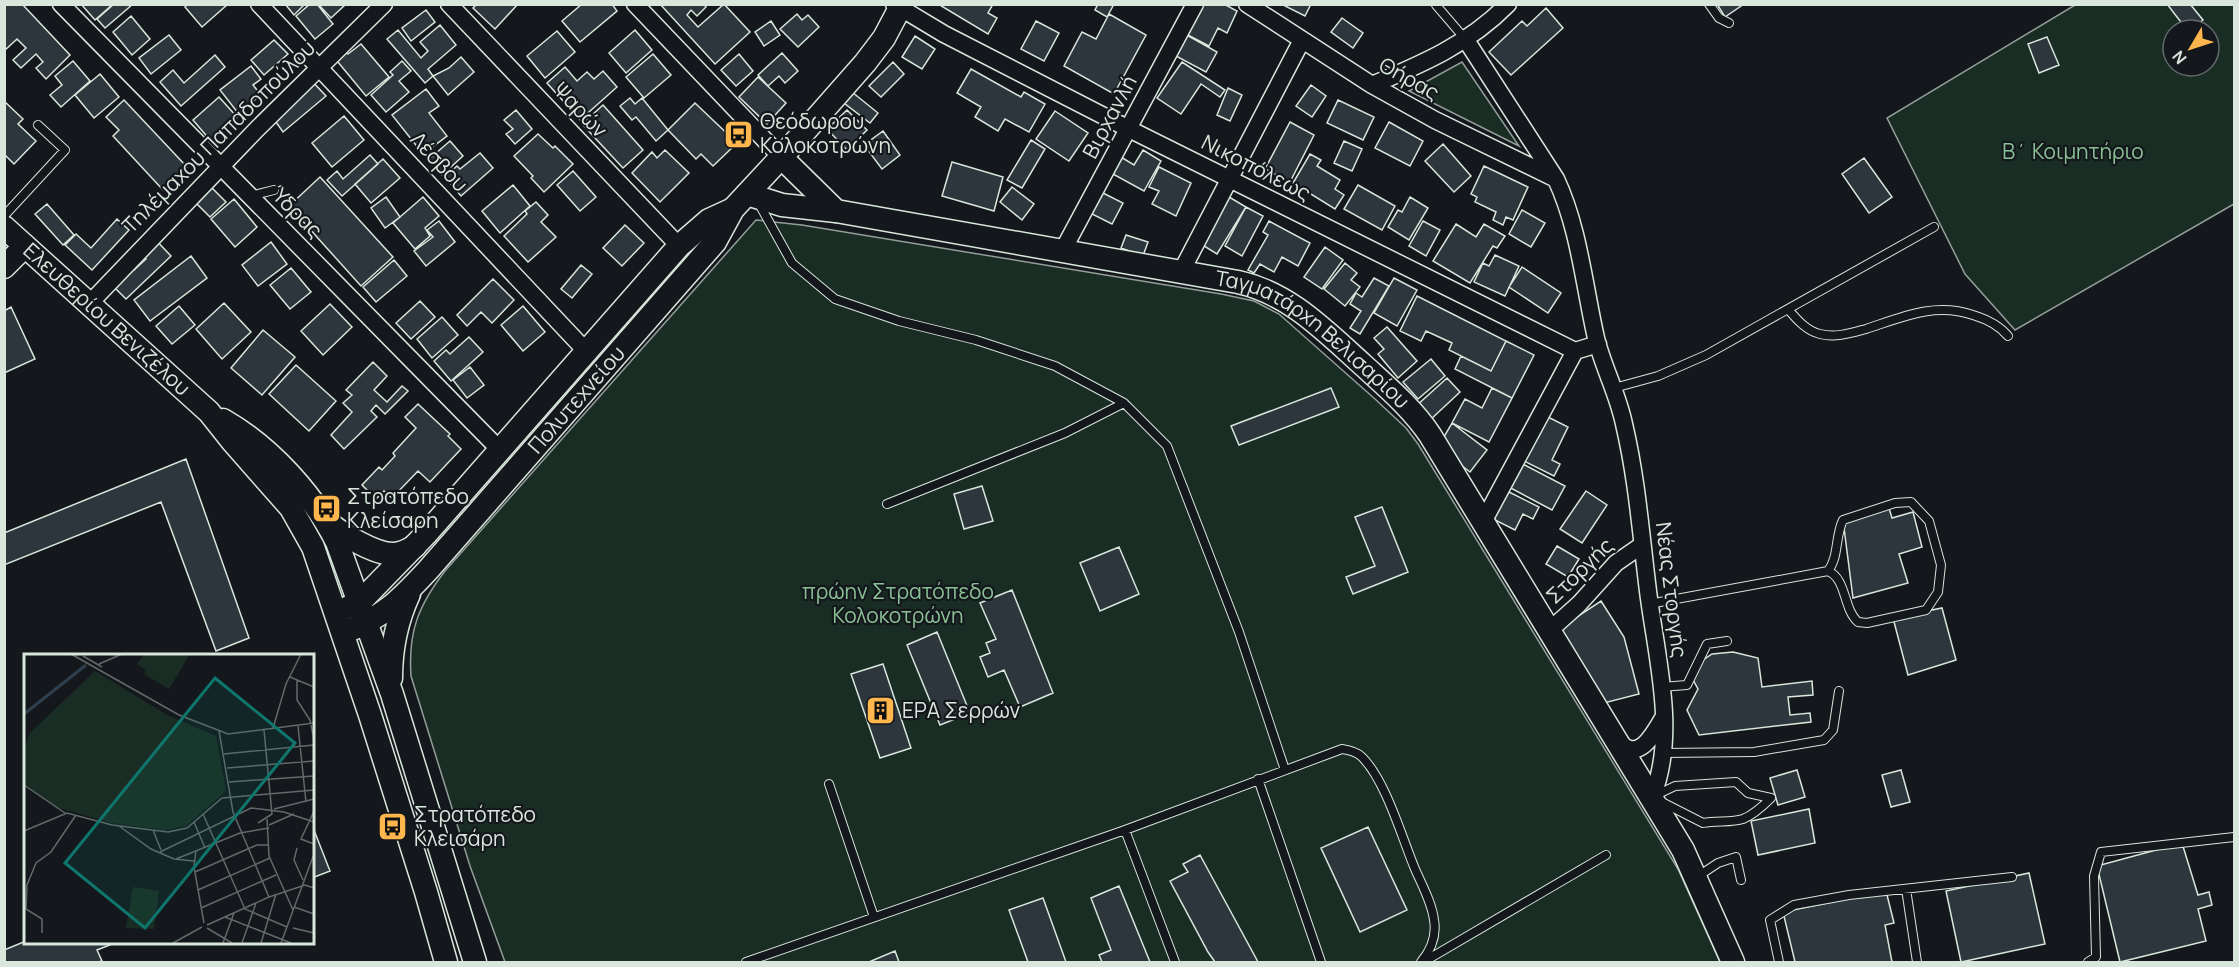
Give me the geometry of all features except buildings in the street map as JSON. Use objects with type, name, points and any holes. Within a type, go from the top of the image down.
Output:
[{"type":"main road","name":"Πολυτεχνείου","points":[[363,613],[394,606],[413,586],[715,242],[745,200],[781,157],[865,63],[884,38],[898,6]]},
{"type":"main road","points":[[781,157],[836,212]]},
{"type":"main road","name":"Πολυτεχνείου","points":[[363,613],[417,545],[679,246],[709,220],[745,200]]},
{"type":"main road","name":"Ταγματάρχη Βελισαρίου","points":[[745,200],[836,212],[1238,282],[1260,288],[1282,298],[1307,316],[1415,414],[1438,447],[1652,797],[1697,878],[1733,963]]},
{"type":"main road","name":"Ελευθερίου Βενιζέλου","points":[[4,227],[209,411],[252,439],[288,475],[326,521],[342,553],[392,694]]},
{"type":"main road","points":[[4,267],[25,246]]},
{"type":"main road","name":"Ελευθερίου Βενιζέλου","points":[[209,411],[232,441],[279,493],[300,522],[320,563],[401,811],[446,963]]},
{"type":"main road","points":[[326,521],[354,539],[389,553],[400,553],[417,545]]},
{"type":"main road","points":[[413,586],[403,610],[394,645],[391,669],[392,694],[476,963]]},
{"type":"main road","points":[[340,623],[363,613]]},
{"type":"street","name":"Ύδρας","points":[[61,4],[500,450]]},
{"type":"street","name":"Λέσβου","points":[[259,4],[586,351]]},
{"type":"street","name":"Τηλέμαχου Παπαδοπούλου","points":[[89,304],[220,167],[384,4]]},
{"type":"street","name":"Ψαρών","points":[[449,4],[679,246]]},
{"type":"street","points":[[635,4],[781,157]]},
{"type":"street","name":"Βιρχανλή","points":[[1063,250],[1130,129],[1195,4]]},
{"type":"street","name":"Θήρας","points":[[1247,4],[1371,85],[1556,180]]},
{"type":"street","points":[[1371,85],[1426,62],[1466,40],[1508,4]]},
{"type":"street","name":"Νικοπόλεως","points":[[898,6],[944,34],[1229,180],[1575,351]]},
{"type":"street","points":[[1181,272],[1302,40]]},
{"type":"street","name":"Νέας Στοργής","points":[[1466,40],[1556,180],[1568,209],[1598,344],[1614,388],[1629,449],[1664,717],[1664,753],[1661,773],[1652,797]]},
{"type":"street","points":[[1482,522],[1575,351],[1598,344]]},
{"type":"street","name":"Στοργής","points":[[1550,630],[1570,613],[1616,563],[1642,545]]},
{"type":"street","points":[[1616,738],[1624,747],[1635,749],[1645,746],[1664,717]]},
{"type":"lane","points":[[1709,4],[1719,18],[1729,23]]},
{"type":"lane","points":[[1436,5],[1466,40]]},
{"type":"lane","points":[[4,216],[65,150],[38,125]]},
{"type":"lane","points":[[249,196],[274,190]]},
{"type":"lane","points":[[745,200],[792,262],[836,299],[899,321],[976,340],[1055,366],[1125,403],[1167,446],[1239,632],[1284,770]]},
{"type":"lane","points":[[1614,388],[1679,368],[1737,339],[1934,227]]},
{"type":"lane","points":[[1788,309],[1807,328],[1822,335],[1843,335],[1911,314],[1944,309],[1987,320],[2002,329],[2008,336]]},
{"type":"lane","points":[[887,504],[1065,433],[1125,403]]},
{"type":"lane","points":[[1649,603],[1828,571],[1833,565],[1838,530],[1843,520],[1895,503],[1911,502],[1929,521],[1941,566],[1938,592],[1926,610],[1868,623],[1858,622],[1852,615],[1836,576],[1828,571]]},
{"type":"lane","points":[[1660,687],[1687,685],[1707,645],[1727,641]]},
{"type":"lane","points":[[1664,753],[1754,752],[1824,740],[1833,730],[1839,691]]},
{"type":"lane","points":[[746,963],[1125,830],[1341,749],[1361,756],[1372,770],[1383,791],[1434,919],[1431,950],[1422,963]]},
{"type":"lane","points":[[1258,779],[1322,963]]},
{"type":"lane","points":[[1736,782],[1748,793],[1771,798],[1742,819],[1703,823],[1652,797],[1675,786],[1736,782]]},
{"type":"lane","points":[[829,784],[874,917]]},
{"type":"lane","points":[[1125,830],[1175,963]]},
{"type":"lane","points":[[2096,961],[2094,876],[2101,852],[2235,837]]},
{"type":"lane","points":[[1422,963],[1606,855]]},
{"type":"lane","points":[[1697,878],[1718,863],[1736,857],[1741,880]]},
{"type":"lane","points":[[1779,963],[1770,920],[1794,905],[1849,895],[2012,877]]},
{"type":"lane","points":[[1906,889],[1917,963]]},
{"type":"green space","name":"Β΄ Κοιμητήριο","points":[[2075,5],[2234,5],[2234,204],[2015,330],[1965,274],[1887,118]]},
{"type":"green space","points":[[1462,62],[1519,146],[1409,91]]},
{"type":"green space","name":"πρώην Στρατόπεδο Κολοκοτρώνη","points":[[756,220],[802,225],[1221,294],[1254,301],[1279,314],[1375,399],[1406,428],[1418,444],[1678,869],[1720,962],[505,962],[470,866],[411,676],[411,646],[417,620],[428,596],[445,571]]},
{"type":"place","name":"Θεόδωρου Κολοκοτρώνη","points":[[739,134]]},
{"type":"place","name":"Στρατόπεδο Κλείσαρη","points":[[326,509]]},
{"type":"place","name":"ΕΡΑ Σερρών","points":[[881,711]]},
{"type":"place","name":"Στρατόπεδο Κλεισάρη","points":[[393,827]]}]
